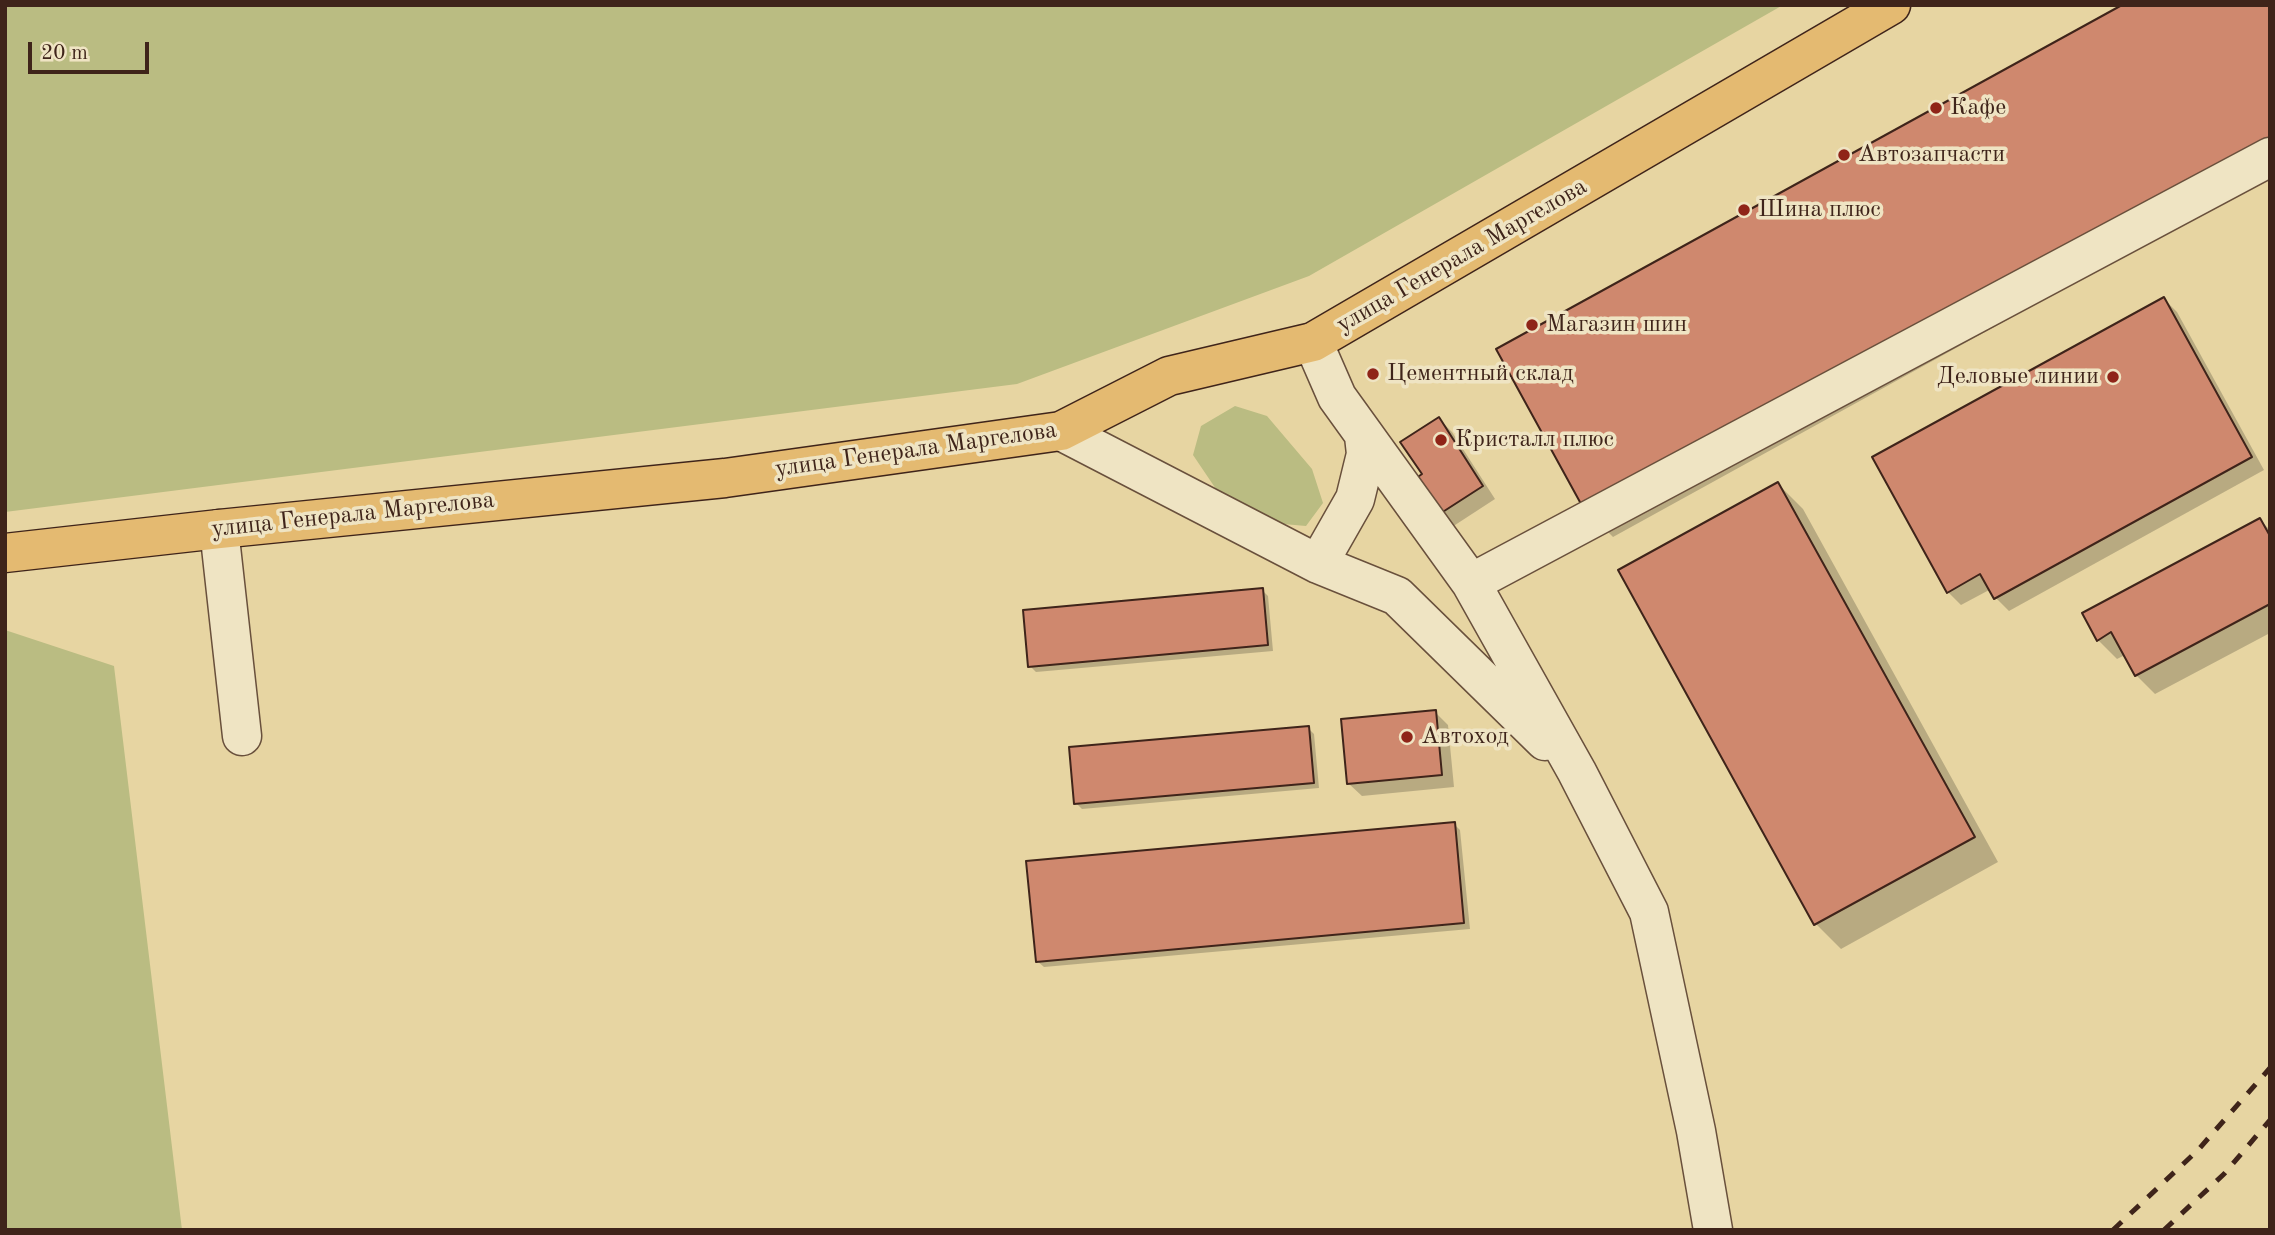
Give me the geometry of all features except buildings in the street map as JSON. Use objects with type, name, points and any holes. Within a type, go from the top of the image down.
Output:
[{"type":"main road","name":"улица Генерала Маргелова","points":[[5,553],[725,478],[1062,431],[1169,376],[1313,342],[1891,5]]},
{"type":"street","points":[[1471,583],[2270,157]]},
{"type":"street","points":[[1313,342],[1337,397],[1471,583],[1577,772],[1650,912],[1696,1131],[1713,1230]]},
{"type":"street","points":[[1062,431],[1318,564],[1397,596],[1577,772]]},
{"type":"street","points":[[1318,564],[1355,499],[1366,454],[1364,436]]},
{"type":"street","points":[[219,529],[242,736]]},
{"type":"green space","points":[[5,5],[1783,5],[1309,276],[1017,384],[5,512]]},
{"type":"green space","points":[[1235,406],[1267,416],[1312,469],[1323,503],[1306,526],[1272,523],[1218,492],[1193,455],[1201,426]]},
{"type":"green space","points":[[5,630],[114,666],[182,1230],[5,1230]]},
{"type":"railway","points":[[2113,1230],[2198,1150],[2270,1068]]},
{"type":"railway","points":[[2164,1230],[2224,1174],[2270,1120]]},
{"type":"place","name":"Кафе","points":[[1936,108]]},
{"type":"place","name":"Автозапчасти","points":[[1844,155]]},
{"type":"place","name":"Шина плюс","points":[[1744,210]]},
{"type":"place","name":"Магазин шин","points":[[1532,325]]},
{"type":"place","name":"Цементный склад","points":[[1373,374]]},
{"type":"place","name":"Деловые линии","points":[[2113,377]]},
{"type":"place","name":"Кристалл плюс","points":[[1441,440]]},
{"type":"place","name":"Автоход","points":[[1407,737]]}]
